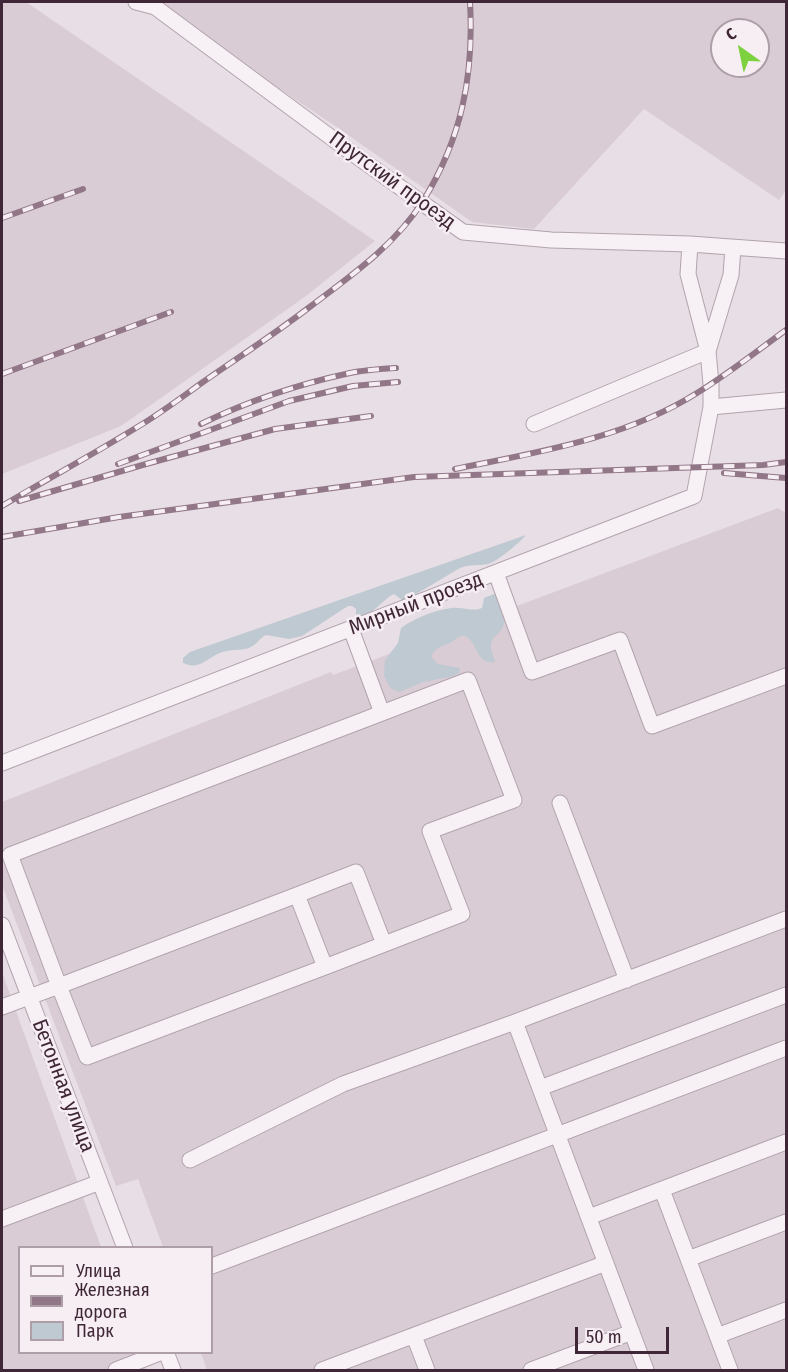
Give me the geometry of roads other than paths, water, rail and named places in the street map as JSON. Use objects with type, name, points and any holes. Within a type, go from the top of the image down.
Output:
[{"type":"street","name":"Прутский проезд","points":[[136,2],[154,8],[463,232],[551,240],[690,244],[786,250]]},
{"type":"street","points":[[690,244],[688,274],[708,351]]},
{"type":"street","points":[[708,351],[731,276],[733,248]]},
{"type":"street","points":[[534,424],[708,351]]},
{"type":"street","name":"Мирный проезд","points":[[2,764],[694,496],[711,407],[708,351]]},
{"type":"street","points":[[711,407],[786,400]]},
{"type":"street","points":[[495,573],[532,672],[620,640],[652,726],[786,676]]},
{"type":"street","points":[[351,629],[382,713]]},
{"type":"street","points":[[468,680],[514,800],[430,831],[462,914],[384,944],[87,1058],[10,855],[468,680]]},
{"type":"street","points":[[560,803],[627,980]]},
{"type":"street","points":[[2,1008],[356,872],[384,944]]},
{"type":"street","points":[[297,895],[325,967]]},
{"type":"street","points":[[189,1160],[343,1084],[515,1022],[786,919]]},
{"type":"street","name":"Бетонная улица","points":[[2,925],[124,1246]]},
{"type":"street","points":[[540,1088],[786,994]]},
{"type":"street","points":[[515,1022],[646,1371]]},
{"type":"street","points":[[213,1266],[786,1048]]},
{"type":"street","points":[[589,1217],[786,1142]]},
{"type":"street","points":[[2,1219],[100,1182]]},
{"type":"street","points":[[662,1190],[730,1371]]},
{"type":"street","points":[[688,1259],[786,1222]]},
{"type":"street","points":[[322,1371],[606,1263]]},
{"type":"street","points":[[717,1336],[786,1310]]},
{"type":"street","points":[[531,1371],[632,1332]]},
{"type":"street","points":[[414,1336],[427,1371]]},
{"type":"street","points":[[116,1371],[161,1354]]},
{"type":"street","points":[[164,1354],[172,1371]]},
{"type":"railway","points":[[2,506],[105,447],[163,410],[284,326],[357,271],[399,232],[423,201],[447,154],[456,130],[463,105],[470,55],[470,2]]},
{"type":"railway","points":[[2,218],[83,189]]},
{"type":"railway","points":[[2,374],[171,312]]},
{"type":"railway","points":[[455,469],[549,450],[640,422],[697,393],[786,330]]},
{"type":"railway","points":[[201,424],[255,401],[312,382],[356,372],[396,368]]},
{"type":"railway","points":[[118,464],[289,401],[353,386],[398,382]]},
{"type":"railway","points":[[19,501],[275,429],[371,416]]},
{"type":"railway","points":[[2,537],[119,517],[414,477],[763,465],[786,462]]},
{"type":"railway","points":[[724,473],[786,478]]}]
